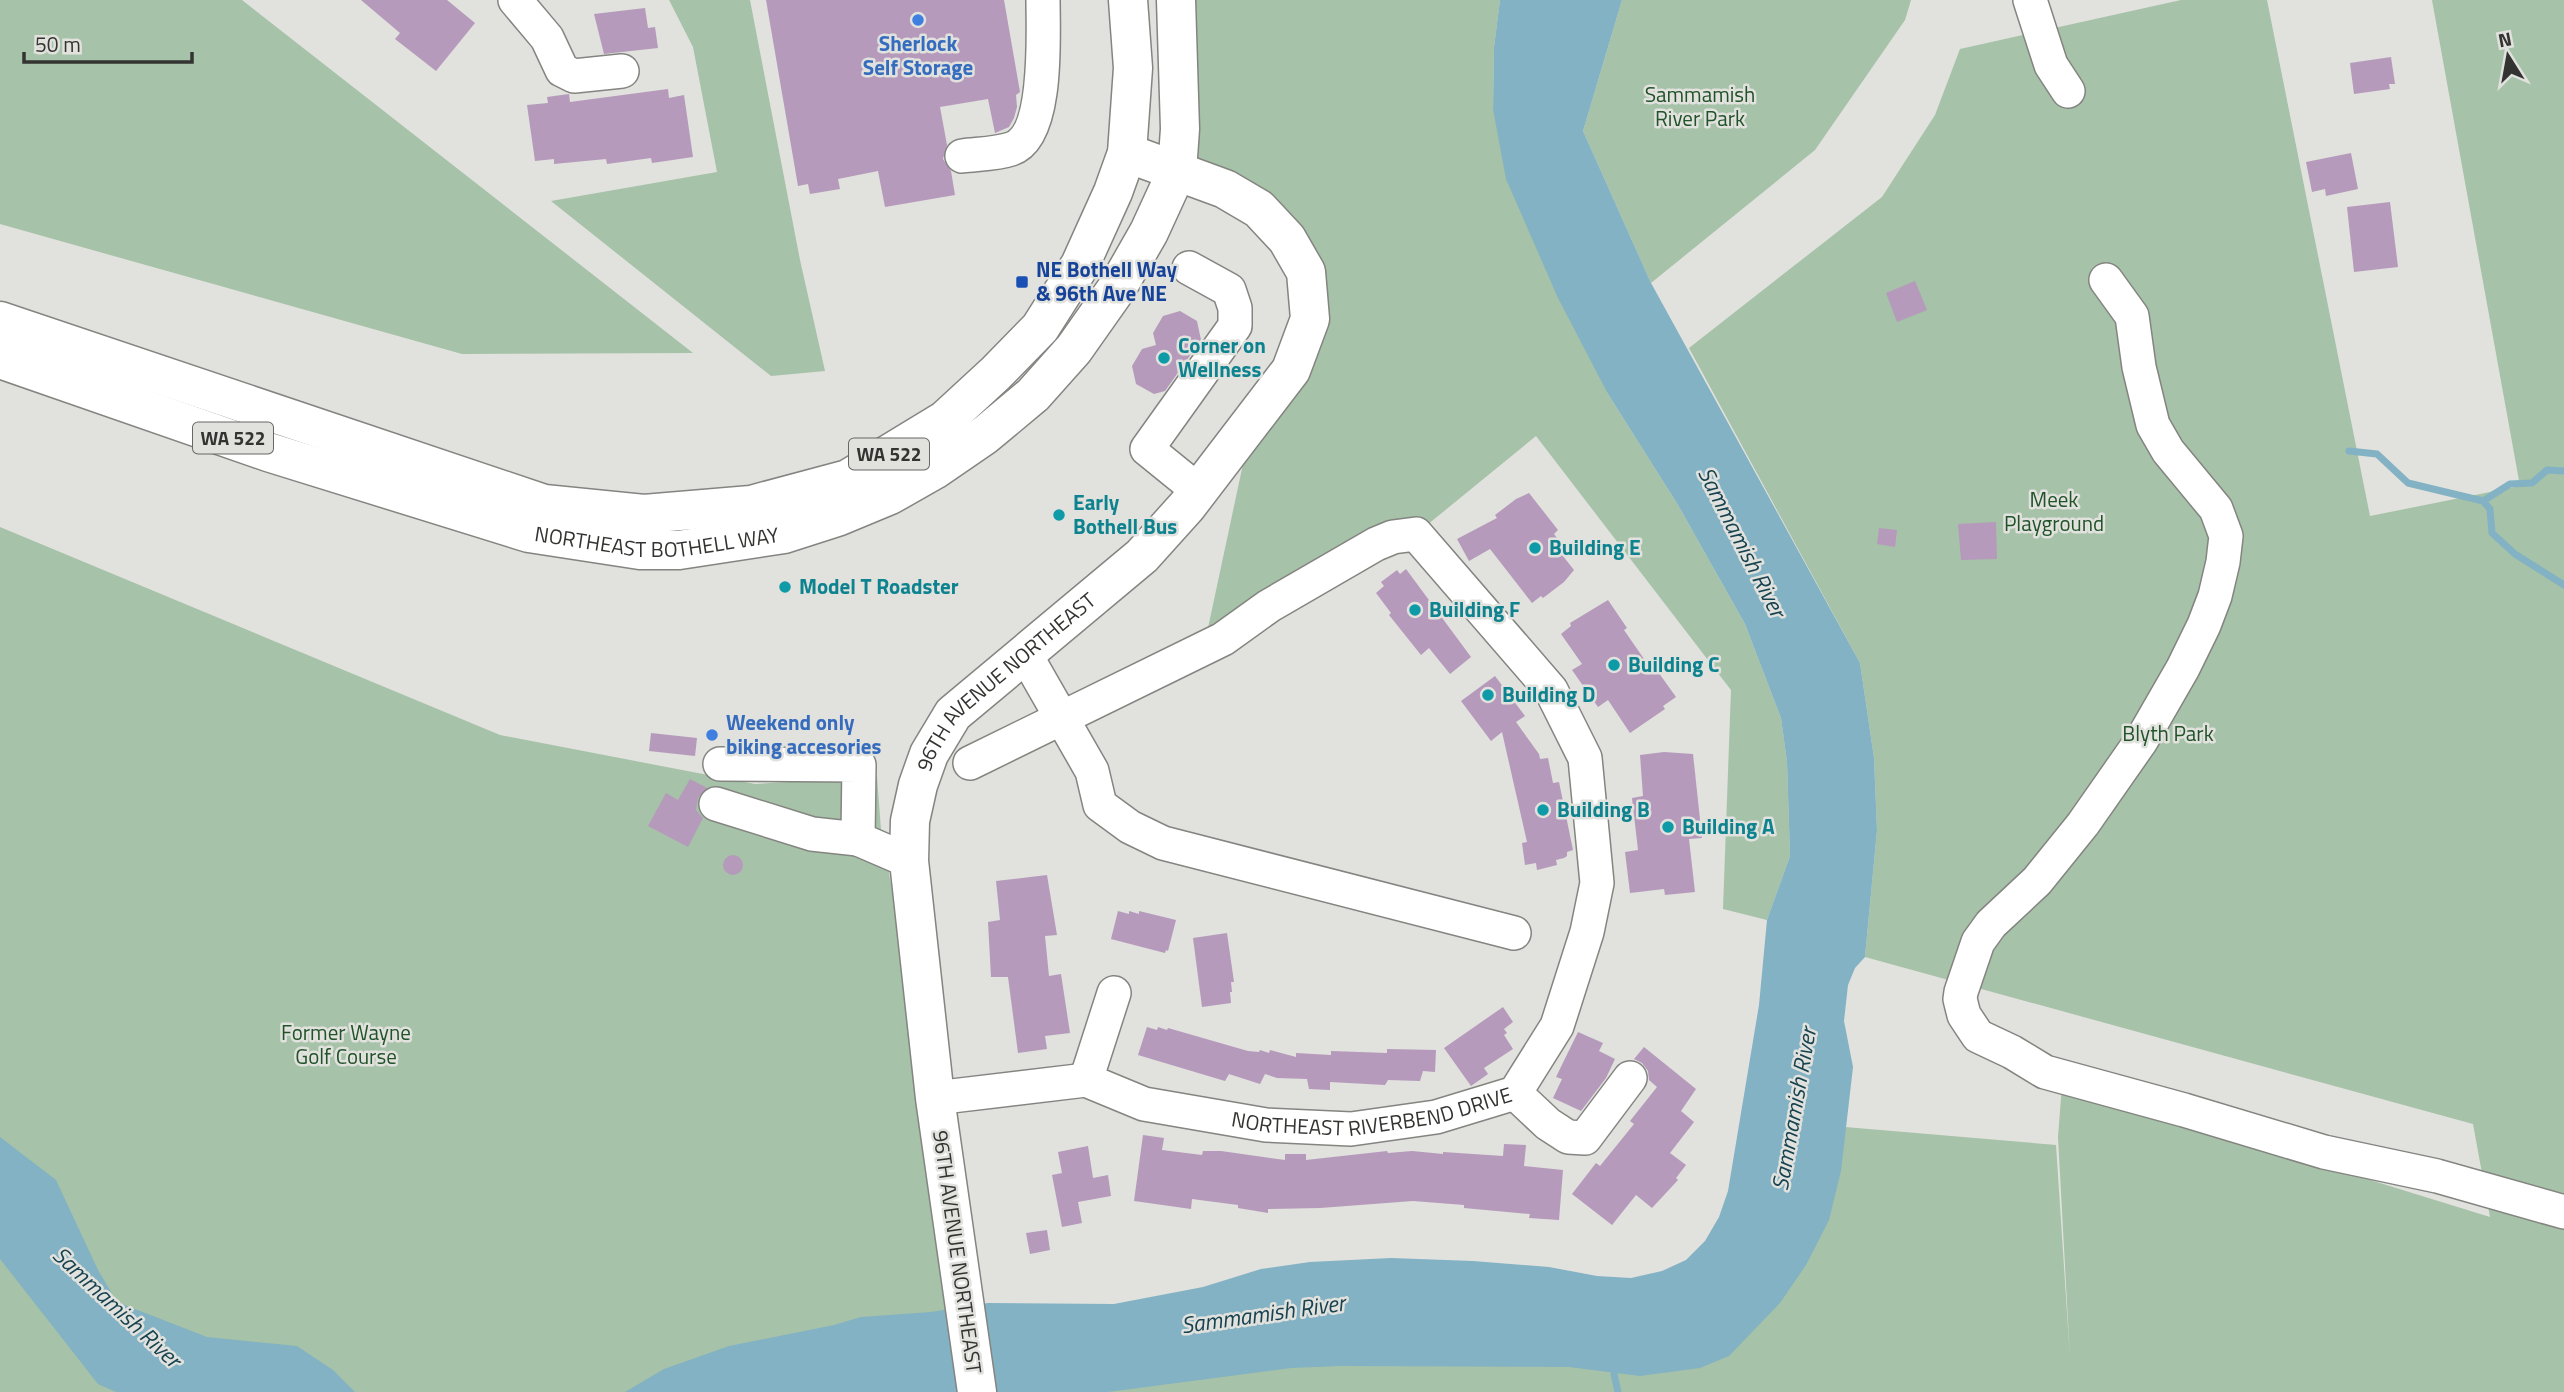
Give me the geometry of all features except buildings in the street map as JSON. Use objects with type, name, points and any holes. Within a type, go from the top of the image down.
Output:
[{"type":"main road","name":"WA 522","points":[[1127,152],[1133,68],[1128,0]]},
{"type":"main road","name":"WA 522","points":[[1176,0],[1180,129],[1177,171]]},
{"type":"main road","name":"96TH AVENUE NORTHEAST","points":[[977,1392],[935,1098],[909,861],[910,821],[918,785],[929,754],[953,714],[1142,556],[1200,492],[1291,370],[1310,319],[1306,272],[1287,239],[1259,209],[1225,188],[1127,152]]},
{"type":"main road","name":"NORTHEAST BOTHELL WAY","points":[[0,321],[544,504],[644,514],[751,505],[848,479],[946,420],[1040,328],[1080,265],[1113,192],[1127,152]]},
{"type":"main road","name":"NORTHEAST BOTHELL WAY","points":[[0,359],[268,452],[529,533],[640,550],[679,550],[784,534],[837,517],[890,495],[934,470],[985,435],[1032,395],[1074,349],[1117,288],[1149,232],[1177,171]]},
{"type":"main road","points":[[87,389],[115,386],[218,420],[229,421],[237,417],[243,403]]},
{"type":"street","points":[[515,0],[548,38],[559,65],[574,76],[622,71]]},
{"type":"street","points":[[962,156],[1013,149],[1028,134],[1039,106],[1043,0]]},
{"type":"street","points":[[2030,0],[2051,65],[2068,91]]},
{"type":"street","points":[[1189,268],[1229,290],[1235,308],[1235,326],[1147,449],[1200,492]]},
{"type":"street","points":[[2106,280],[2132,316],[2139,367],[2154,425],[2168,451],[2217,509],[2226,536],[2223,562],[2215,596],[2203,625],[2183,668],[2141,741],[2083,824],[2037,881],[1991,924],[1978,942],[1961,992],[1964,1015],[1978,1036],[2045,1072],[2324,1152],[2437,1176],[2564,1212]]},
{"type":"street","name":"NORTHEAST RIVERBEND DRIVE","points":[[935,1098],[1086,1080],[1144,1104],[1266,1125],[1351,1129],[1436,1117],[1515,1093],[1557,1026],[1587,932],[1597,883],[1585,758],[1551,690],[1416,534],[1393,537],[1376,544],[1269,606],[1223,639],[1063,719]]},
{"type":"street","points":[[1025,654],[1092,771],[1100,804],[1130,827],[1163,843],[1514,933]]},
{"type":"street","points":[[970,763],[1063,719]]},
{"type":"street","points":[[720,764],[859,765],[858,839]]},
{"type":"street","points":[[716,804],[812,834],[858,839],[909,861]]},
{"type":"street","points":[[1086,1080],[1114,993]]},
{"type":"street","points":[[1515,1093],[1548,1124],[1568,1137],[1585,1138],[1630,1078]]},
{"type":"green space","points":[[0,0],[242,0],[693,353],[462,354],[0,224]]},
{"type":"green space","points":[[669,0],[750,0],[800,260],[825,371],[771,376],[551,201],[717,172],[693,47]]},
{"type":"green space","points":[[1176,0],[1500,0],[1494,47],[1493,109],[1608,394],[1678,505],[1745,624],[1781,718],[1787,762],[1790,856],[1767,920],[1723,909],[1731,690],[1536,436],[1416,534],[1205,642],[1252,422],[1310,319],[1287,239],[1177,171]]},
{"type":"green space","name":"Sammamish River Park","points":[[1622,0],[1911,0],[1905,20],[1815,150],[1651,283],[1583,131]]},
{"type":"green space","name":"Blyth Park","points":[[2181,0],[2267,0],[2370,516],[2520,486],[2432,0],[2564,0],[2564,1392],[983,1392],[1595,1306],[1747,1264],[1845,1127],[2056,1145],[2070,1358],[2058,1137],[2062,1085],[2490,1217],[2473,1124],[1865,957],[1877,830],[1874,758],[1860,663],[1689,348],[1882,197],[1935,115],[1960,49]]},
{"type":"green space","name":"Former Wayne Golf Course","points":[[0,527],[500,735],[755,784],[877,777],[881,830],[978,1352],[799,1392],[0,1392]]},
{"type":"water","name":"Sammamish River","points":[[1500,0],[1622,0],[1583,131],[1651,283],[1860,663],[1874,758],[1877,830],[1865,957],[1855,968],[1848,985],[1844,1021],[1853,1067],[1841,1171],[1829,1220],[1806,1265],[1780,1303],[1729,1356],[1700,1368],[1640,1376],[1569,1367],[1341,1366],[1291,1368],[1108,1392],[625,1392],[664,1369],[729,1346],[861,1317],[931,1312],[988,1303],[1114,1304],[1203,1287],[1261,1269],[1310,1262],[1391,1258],[1473,1261],[1549,1267],[1597,1276],[1631,1278],[1662,1271],[1686,1260],[1705,1241],[1719,1217],[1728,1191],[1759,1005],[1767,920],[1790,856],[1787,762],[1781,718],[1745,624],[1678,505],[1608,394],[1558,298],[1506,179],[1493,109],[1494,47]]},
{"type":"water","name":"Sammamish River","points":[[0,1137],[56,1180],[98,1270],[117,1302],[207,1337],[297,1346],[333,1370],[355,1392],[116,1392],[98,1384],[0,1259]]},
{"type":"waterway","points":[[2349,451],[2377,454],[2408,483],[2483,501],[2490,509],[2492,533],[2515,554],[2564,585]]},
{"type":"waterway","points":[[2483,501],[2510,484],[2532,483],[2547,470],[2564,471]]},
{"type":"waterway","points":[[1617,1365],[1614,1374],[1618,1392]]},
{"type":"place","name":"Sherlock Self Storage","points":[[918,20]]},
{"type":"place","name":"NE Bothell Way & 96th Ave NE","points":[[1022,282]]},
{"type":"place","name":"Corner on Wellness","points":[[1164,358]]},
{"type":"place","name":"Early Bothell Bus","points":[[1059,515]]},
{"type":"place","name":"Building E","points":[[1535,548]]},
{"type":"place","name":"Model T Roadster","points":[[785,587]]},
{"type":"place","name":"Building F","points":[[1415,610]]},
{"type":"place","name":"Building C","points":[[1614,665]]},
{"type":"place","name":"Building D","points":[[1488,695]]},
{"type":"place","name":"Weekend only biking accesories","points":[[712,735]]},
{"type":"place","name":"Building B","points":[[1543,810]]},
{"type":"place","name":"Building A","points":[[1668,827]]},
{"type":"park label","name":"Meek Playground","points":[[2054,512]]}]
